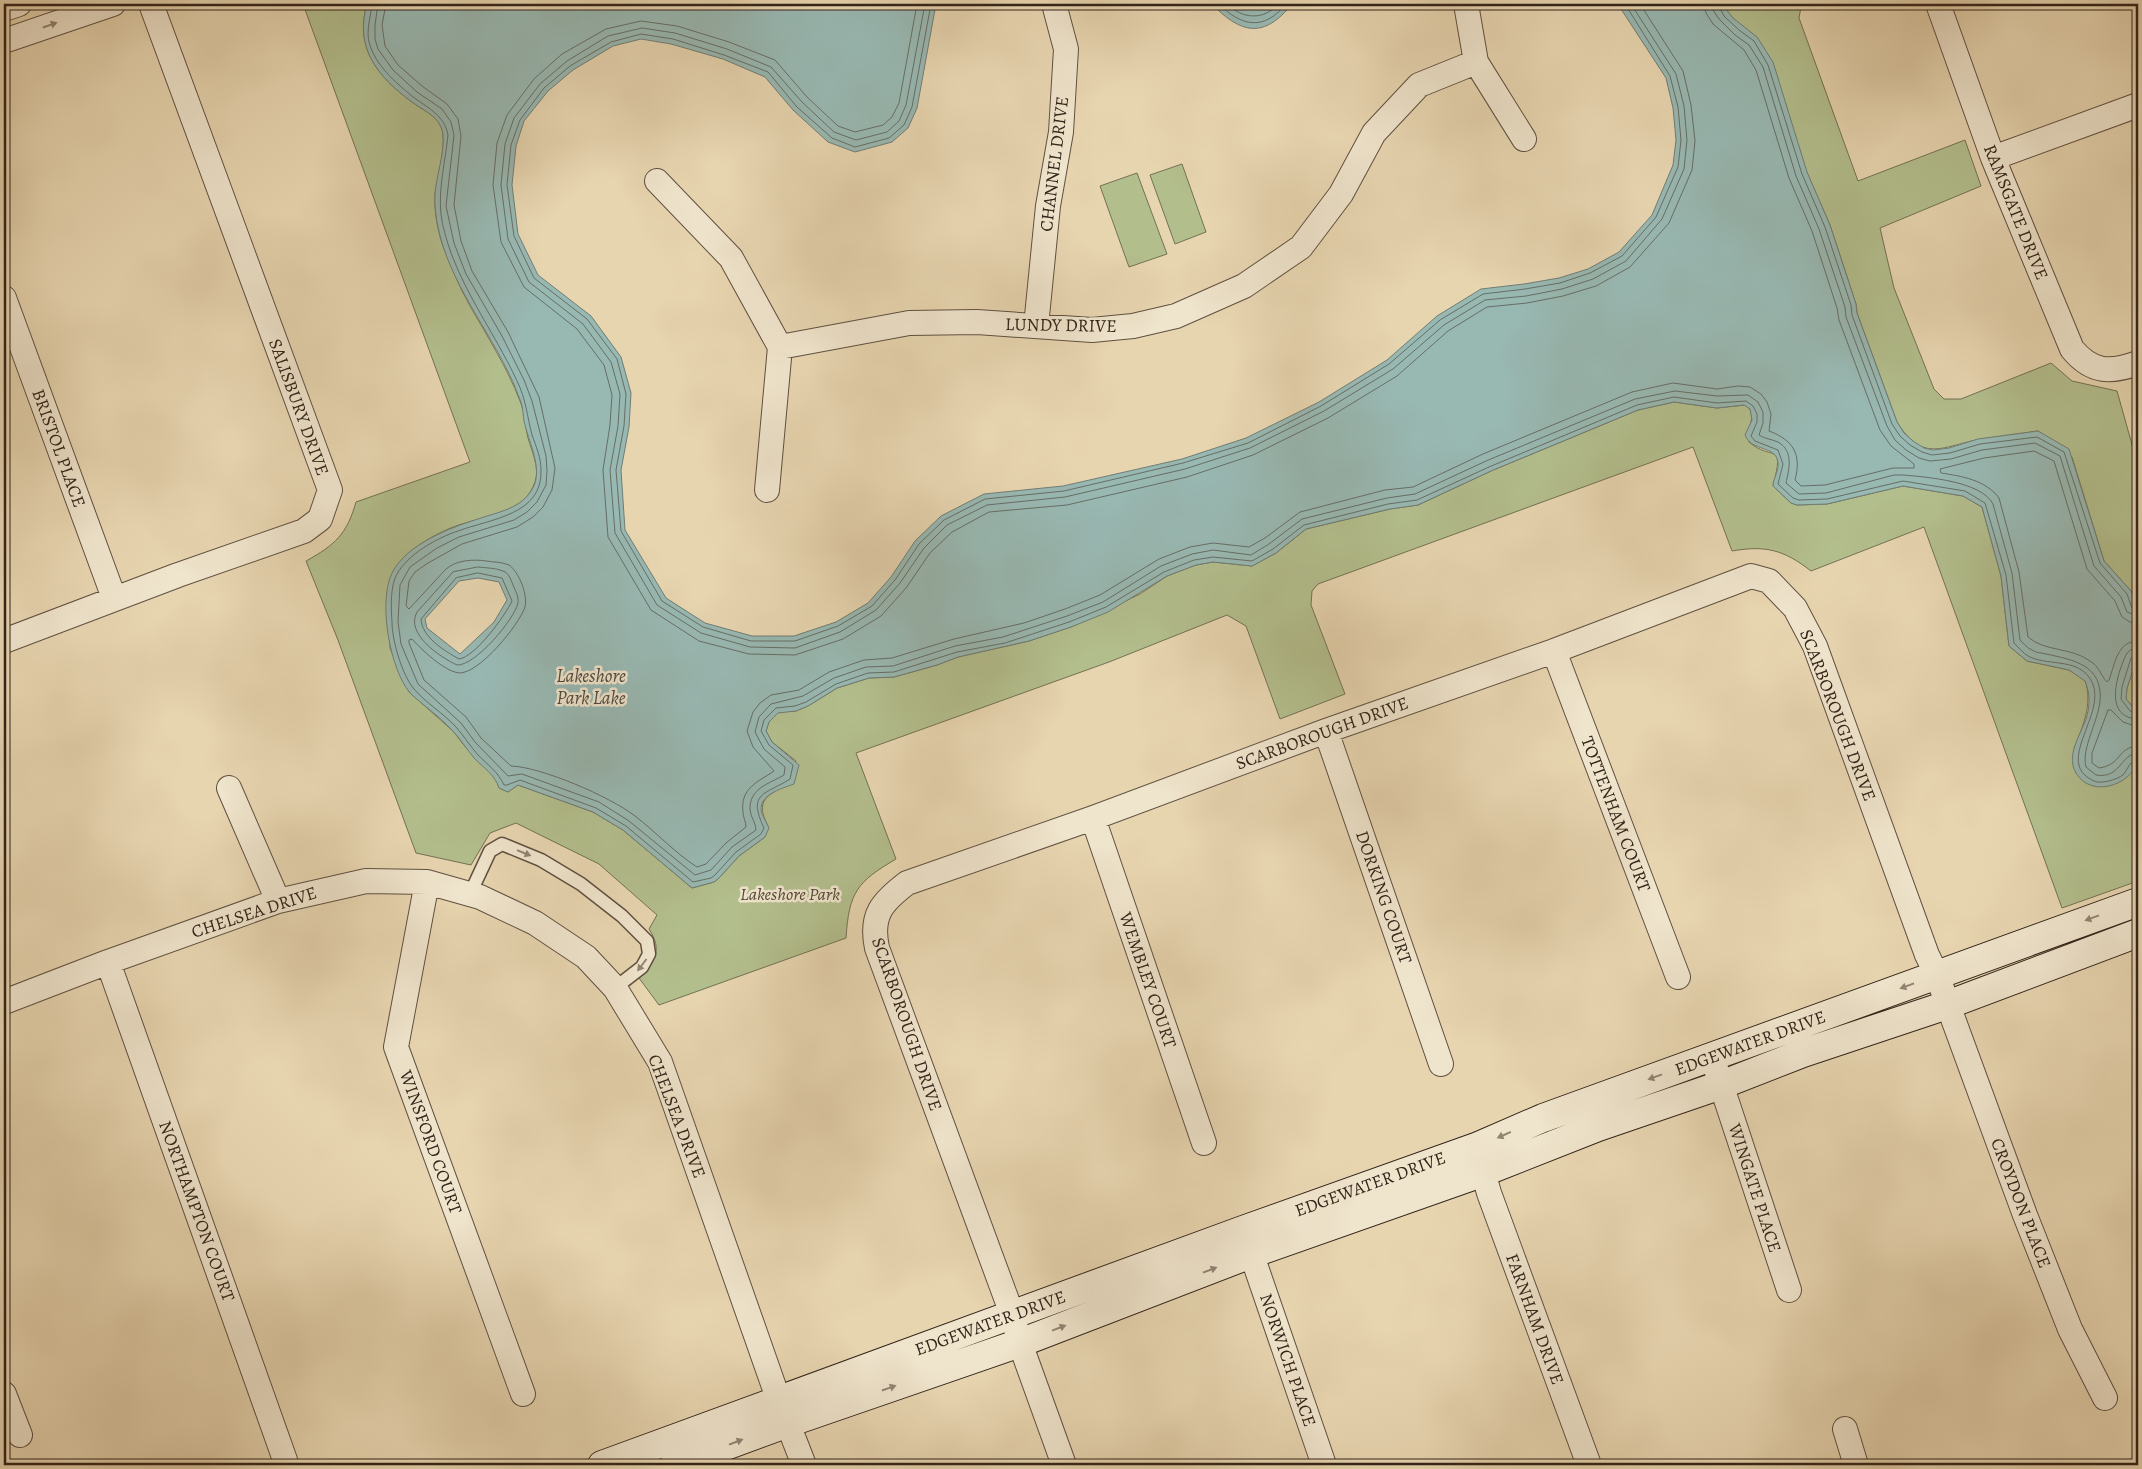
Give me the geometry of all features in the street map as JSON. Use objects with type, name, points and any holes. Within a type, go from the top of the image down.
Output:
[{"type":"street","points":[[4,9],[19,4]]},
{"type":"street","points":[[4,41],[112,4]]},
{"type":"street","name":"SALISBURY DRIVE","points":[[4,641],[114,598],[304,531],[320,519],[330,490],[151,4]]},
{"type":"street","name":"CHANNEL DRIVE","points":[[1036,326],[1048,206],[1061,132],[1066,49],[1054,4]]},
{"type":"street","points":[[1466,4],[1476,62],[1524,139]]},
{"type":"street","name":"RAMSGATE DRIVE","points":[[1938,4],[1993,158],[2072,349],[2081,360],[2102,369],[2120,370],[2138,363]]},
{"type":"street","name":"LUNDY DRIVE","points":[[780,347],[909,323],[977,322],[1092,330],[1133,326],[1176,316],[1244,286],[1301,247],[1341,194],[1374,134],[1419,85],[1476,62]]},
{"type":"street","points":[[1993,158],[2138,105]]},
{"type":"street","points":[[657,181],[731,258],[780,347],[767,490]]},
{"type":"street","name":"BRISTOL PLACE","points":[[4,298],[114,598]]},
{"type":"street","name":"SCARBOROUGH DRIVE","points":[[1064,1465],[1020,1343],[1012,1314],[877,948],[874,932],[877,914],[888,898],[907,883],[1092,818],[1326,731],[1554,651],[1751,576],[1769,580],[1795,608],[1816,646],[1927,955],[1947,1005]]},
{"type":"street","name":"TOTTENHAM COURT","points":[[1554,651],[1678,977]]},
{"type":"street","name":"DORKING COURT","points":[[1326,731],[1441,1064]]},
{"type":"street","points":[[229,788],[278,901]]},
{"type":"street","name":"WEMBLEY COURT","points":[[1092,818],[1204,1143]]},
{"type":"street","name":"CHELSEA DRIVE","points":[[4,1002],[108,962],[278,901],[366,881],[427,882],[470,894],[535,922],[586,957],[615,988],[660,1062],[783,1412],[804,1465]]},
{"type":"street","name":"WINSFORD COURT","points":[[427,882],[396,1047],[524,1394]]},
{"type":"street","name":"EDGEWATER DRIVE","points":[[1480,1160],[1543,1118],[2138,902]]},
{"type":"street","name":"EDGEWATER DRIVE","points":[[674,1465],[783,1412],[1012,1314],[1247,1242],[1480,1160],[1598,1127],[1721,1085],[1803,1053],[1947,1005],[2138,933]]},
{"type":"street","name":"NORTHAMPTON COURT","points":[[108,962],[285,1460]]},
{"type":"street","name":"CROYDON PLACE","points":[[1947,1005],[2025,1215],[2070,1329],[2105,1398]]},
{"type":"street","name":"WINGATE PLACE","points":[[1712,1056],[1789,1290]]},
{"type":"street","name":"FARNHAM DRIVE","points":[[1480,1160],[1489,1193],[1589,1465]]},
{"type":"street","name":"EDGEWATER DRIVE","points":[[602,1465],[1020,1343],[1247,1242]]},
{"type":"street","name":"NORWICH PLACE","points":[[1247,1242],[1324,1465]]},
{"type":"street","points":[[4,1394],[20,1435]]},
{"type":"street","points":[[1845,1429],[1856,1465]]},
{"type":"lane","points":[[470,894],[490,852],[502,844],[542,860],[581,884],[622,916],[647,940],[649,954],[642,968],[615,988]]},
{"type":"green space","name":"Lakeshore Park","points":[[303,4],[367,4],[364,34],[367,48],[379,72],[412,102],[439,122],[443,133],[443,150],[435,201],[440,236],[462,291],[515,388],[523,410],[537,471],[530,493],[522,501],[502,513],[456,526],[435,535],[407,555],[393,573],[389,583],[390,648],[409,692],[453,731],[467,749],[496,778],[499,788],[508,792],[518,785],[593,812],[623,830],[692,888],[714,882],[739,856],[765,837],[768,826],[762,807],[763,803],[774,792],[796,761],[772,742],[766,731],[769,722],[778,712],[796,711],[808,706],[837,688],[869,678],[894,677],[958,657],[1029,641],[1071,627],[1140,594],[1167,576],[1196,565],[1213,562],[1252,566],[1276,553],[1306,529],[1390,509],[1418,505],[1491,471],[1638,410],[1674,402],[1717,408],[1745,405],[1750,409],[1752,418],[1748,437],[1749,442],[1757,448],[1774,454],[1777,457],[1778,463],[1773,486],[1791,503],[1797,505],[1827,504],[1903,486],[1963,496],[1982,507],[2001,576],[2009,646],[2027,661],[2069,670],[2085,680],[2088,698],[2086,715],[2074,749],[2126,778],[2138,762],[2138,881],[2062,908],[1924,527],[1811,571],[1792,558],[1774,551],[1744,549],[1732,551],[1693,447],[1318,584],[1312,591],[1311,605],[1345,694],[1280,719],[1246,626],[1227,615],[1109,662],[856,753],[896,859],[872,875],[858,890],[850,909],[846,938],[659,1005],[639,978],[655,955],[656,943],[649,929],[657,915],[599,864],[516,823],[490,833],[471,865],[416,853],[338,640],[306,561],[325,550],[344,531],[356,502],[470,462]]},
{"type":"green space","points":[[1722,4],[1803,4],[1799,18],[1858,181],[1965,140],[1981,186],[1880,228],[1894,288],[1934,389],[1944,399],[1961,399],[2051,363],[2072,381],[2117,391],[2138,466],[2138,610],[2131,591],[2104,561],[2072,457],[2038,431],[1981,439],[1945,448],[1925,448],[1907,435],[1897,422],[1857,313],[1856,304],[1830,225],[1742,27]]},
{"type":"green space","points":[[1182,164],[1206,232],[1175,244],[1150,175]]},
{"type":"green space","points":[[1137,173],[1167,254],[1129,267],[1100,186]]},
{"type":"green space","points":[[2138,655],[2138,709],[2133,707],[2126,699],[2127,688]]},
{"type":"water","name":"Lakeshore Park Lake","points":[[367,4],[936,4],[917,108],[908,128],[892,142],[855,152],[828,142],[793,110],[765,77],[723,59],[671,44],[641,39],[613,46],[573,70],[548,91],[524,121],[516,146],[512,185],[518,234],[538,275],[591,316],[621,357],[631,393],[629,427],[621,470],[625,530],[666,598],[705,623],[752,636],[794,636],[836,622],[868,603],[891,577],[915,541],[941,516],[984,494],[1063,486],[1182,459],[1246,438],[1319,402],[1387,360],[1437,316],[1481,289],[1559,278],[1588,269],[1619,252],[1652,215],[1673,165],[1676,140],[1673,108],[1666,78],[1619,4],[1722,4],[1733,18],[1757,37],[1773,62],[1807,172],[1830,225],[1856,304],[1857,313],[1897,422],[1904,433],[1924,448],[1933,450],[1949,448],[1978,439],[2038,431],[2069,449],[2104,561],[2131,591],[2138,610],[2138,655],[2127,688],[2126,699],[2133,707],[2138,709],[2138,763],[2126,778],[2109,786],[2091,785],[2083,781],[2076,773],[2072,758],[2088,711],[2089,699],[2085,681],[2069,670],[2027,661],[2009,646],[2001,576],[1982,507],[1963,496],[1903,486],[1827,504],[1797,505],[1791,503],[1773,486],[1778,466],[1777,457],[1773,453],[1753,444],[1745,435],[1752,420],[1750,409],[1744,405],[1717,408],[1674,402],[1638,410],[1491,471],[1418,505],[1390,509],[1306,529],[1276,553],[1252,566],[1213,562],[1196,565],[1167,576],[1108,612],[1071,627],[1029,641],[958,657],[894,677],[869,678],[837,688],[808,706],[796,711],[778,713],[769,722],[766,731],[772,742],[799,765],[794,784],[771,794],[763,802],[761,807],[762,814],[769,828],[765,837],[739,856],[714,882],[692,888],[623,830],[593,812],[518,785],[508,792],[499,788],[492,776],[442,720],[406,688],[394,662],[386,620],[386,606],[390,579],[399,563],[408,553],[431,538],[457,526],[505,510],[519,503],[526,498],[535,483],[536,468],[524,421],[522,404],[513,382],[460,286],[441,240],[435,200],[443,142],[441,127],[432,116],[412,102],[379,72],[367,48],[364,20]],"holes":[[[478,578],[499,582],[507,600],[494,622],[460,654],[427,628],[425,619],[459,581]]]},
{"type":"water","points":[[1212,4],[1292,4],[1272,23],[1252,28],[1233,22]]}]
